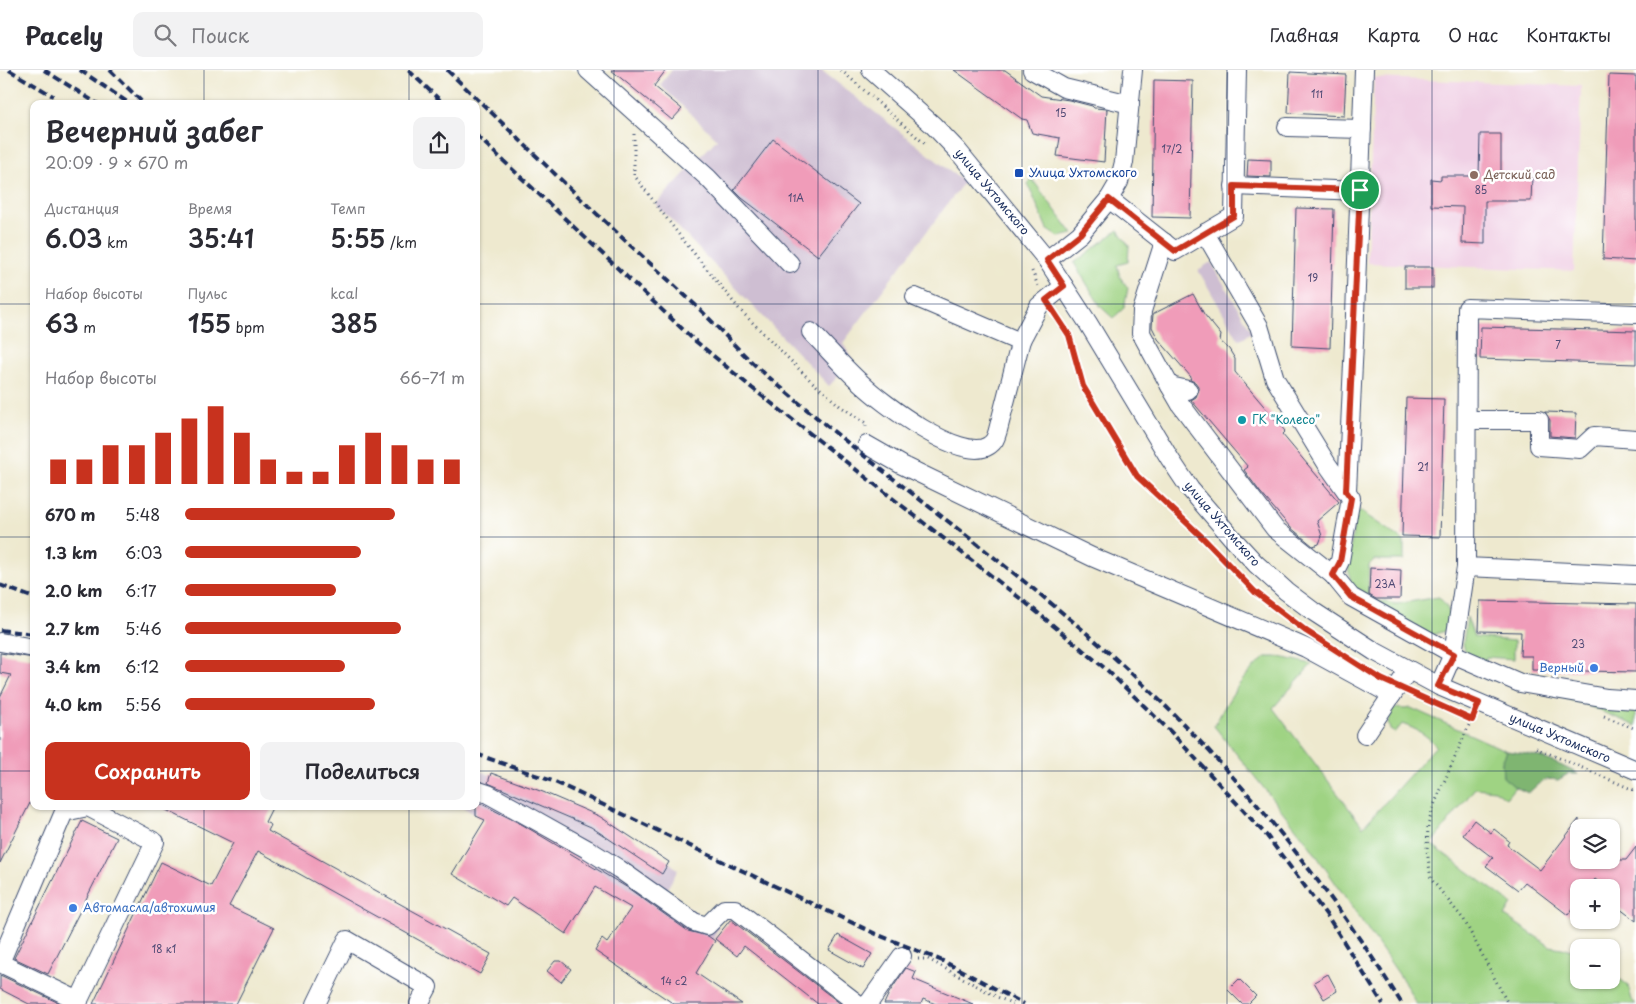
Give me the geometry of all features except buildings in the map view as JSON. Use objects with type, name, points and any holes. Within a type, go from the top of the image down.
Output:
[{"type":"street","points":[[588,70],[708,178],[790,264]]},
{"type":"street","name":"улица Ухтомского","points":[[871,70],[933,125],[958,151],[1039,264],[1064,286],[1170,459],[1190,488],[1232,539],[1256,564],[1286,591],[1346,634],[1408,671],[1438,686],[1636,770]]},
{"type":"street","points":[[1032,70],[1064,88],[1130,104]]},
{"type":"street","points":[[1039,264],[1080,234],[1109,199],[1119,182],[1124,162],[1133,70]]},
{"type":"street","points":[[1109,199],[1175,251],[1234,216],[1237,70]]},
{"type":"street","points":[[1346,491],[1364,70]]},
{"type":"street","points":[[1287,127],[1362,129]]},
{"type":"street","points":[[1234,186],[1360,190]]},
{"type":"street","points":[[1205,233],[1259,326],[1275,378],[1327,464],[1351,498],[1340,562],[1333,575]]},
{"type":"street","points":[[1164,242],[1142,311],[1141,334],[1181,405],[1275,529],[1333,575],[1351,597],[1454,654],[1520,683],[1607,698],[1636,700]]},
{"type":"street","points":[[811,332],[862,384],[903,417],[945,440],[974,448],[987,448],[994,442],[998,430],[1021,340],[1039,306],[1064,286]]},
{"type":"street","points":[[915,297],[1013,339],[1021,340]]},
{"type":"street","points":[[1438,686],[1454,654],[1466,567],[1467,308],[1636,314]]},
{"type":"street","points":[[1170,386],[1188,390]]},
{"type":"street","points":[[1467,420],[1539,420],[1539,446],[1580,449],[1594,436],[1636,439]]},
{"type":"street","points":[[867,445],[902,465],[1092,557],[1306,648],[1392,695]]},
{"type":"street","points":[[1466,567],[1636,575]]},
{"type":"street","points":[[0,642],[30,647]]},
{"type":"street","points":[[1365,734],[1408,671]]},
{"type":"street","points":[[480,791],[519,810],[587,849],[619,869],[694,922],[707,926],[724,909],[735,909],[858,1004]]},
{"type":"street","points":[[74,810],[64,812],[0,963],[78,1002],[155,842],[94,810]]},
{"type":"street","points":[[316,1004],[347,940],[428,987],[419,1004]]},
{"type":"street","points":[[868,1004],[902,956]]},
{"type":"path","points":[[841,70],[928,146]]},
{"type":"path","points":[[634,110],[634,175],[740,310],[810,380],[840,406],[866,423],[867,445]]},
{"type":"path","points":[[1039,264],[1040,289],[1069,335],[1083,386],[1137,476],[1202,537],[1255,592],[1306,631]]},
{"type":"path","points":[[1479,703],[1434,805],[1428,825],[1427,850],[1431,879],[1464,920],[1508,1004]]},
{"type":"path","points":[[1466,718],[1472,720]]},
{"type":"path","points":[[1536,748],[1636,791]]},
{"type":"path","points":[[902,956],[908,953],[918,959],[928,959],[997,997],[1014,1004]]},
{"type":"shaded area","points":[[672,70],[821,70],[964,182],[843,343],[853,361],[829,386],[656,204],[717,139],[660,85]]},
{"type":"shaded area","name":"Детский сад","points":[[1374,78],[1581,86],[1574,271],[1367,263]]},
{"type":"shaded area","points":[[1211,262],[1252,332],[1239,340],[1198,270]]},
{"type":"shaded area","points":[[480,771],[543,792],[599,816],[669,862],[678,870],[665,892],[700,916],[719,926],[707,954],[468,810],[480,810]]},
{"type":"green space","points":[[1032,179],[1073,234],[1059,237],[1047,229],[1028,184]]},
{"type":"green space","points":[[1118,230],[1129,246],[1128,262],[1117,265],[1120,277],[1128,288],[1124,308],[1113,318],[1101,307],[1074,263]]},
{"type":"green space","points":[[1356,508],[1404,541],[1404,560],[1374,560],[1369,565],[1368,599],[1396,604],[1439,597],[1449,613],[1445,631],[1432,635],[1366,600],[1352,589],[1348,567]]},
{"type":"green space","points":[[1467,617],[1474,637],[1514,641],[1514,659],[1486,657],[1485,663],[1466,655],[1463,643]]},
{"type":"green space","points":[[1266,657],[1280,657],[1312,664],[1273,708],[1363,827],[1436,746],[1420,732],[1402,724],[1395,733],[1390,730],[1388,723],[1393,708],[1411,708],[1507,751],[1502,762],[1503,777],[1515,787],[1506,798],[1495,790],[1475,788],[1431,844],[1512,904],[1505,916],[1550,946],[1570,949],[1570,989],[1620,989],[1620,979],[1628,985],[1632,1000],[1636,1004],[1416,1004],[1407,986],[1307,842],[1214,726],[1230,697],[1257,664]]},
{"type":"green space","points":[[1529,687],[1636,708],[1636,726],[1586,705]]},
{"type":"green space","points":[[1507,751],[1544,758],[1578,774],[1568,774],[1558,780],[1544,780],[1528,793],[1515,787],[1503,777],[1502,762]]},
{"type":"railway","points":[[9,70],[53,96]]},
{"type":"railway","points":[[44,70],[92,100]]},
{"type":"railway","points":[[80,70],[124,100]]},
{"type":"railway","points":[[110,70],[140,100]]},
{"type":"railway","points":[[408,70],[440,100]]},
{"type":"railway","points":[[447,70],[478,100]]},
{"type":"railway","points":[[480,102],[701,311],[754,365],[843,439],[1045,598],[1130,672],[1174,715],[1217,759],[1297,853],[1369,952],[1402,1004]]},
{"type":"railway","points":[[480,139],[693,339],[752,388],[1026,603],[1107,670],[1171,732],[1267,836],[1328,917],[1383,1004]]},
{"type":"railway","points":[[0,585],[30,596]]},
{"type":"railway","points":[[0,630],[30,634]]},
{"type":"railway","points":[[480,755],[555,782],[876,934],[945,962],[1024,1004]]},
{"type":"place","name":"Улица Ухтомского","points":[[1019,173]]},
{"type":"place","name":"Детский сад","points":[[1474,175]]},
{"type":"place","name":"ГК \"Колесо\"","points":[[1242,420]]},
{"type":"place","name":"Верный","points":[[1594,668]]},
{"type":"place","name":"Автомасла/автохимия","points":[[73,908]]},
{"type":"route","points":[[1234,186],[1360,190],[1346,491],[1351,498],[1340,562],[1333,575],[1351,597],[1454,654],[1438,686],[1479,703],[1472,720],[1381,679],[1306,631],[1255,592],[1202,537],[1137,476],[1083,386],[1069,335],[1046,300],[1064,286],[1047,260],[1080,234],[1109,199],[1175,251],[1234,216],[1234,186]]}]
